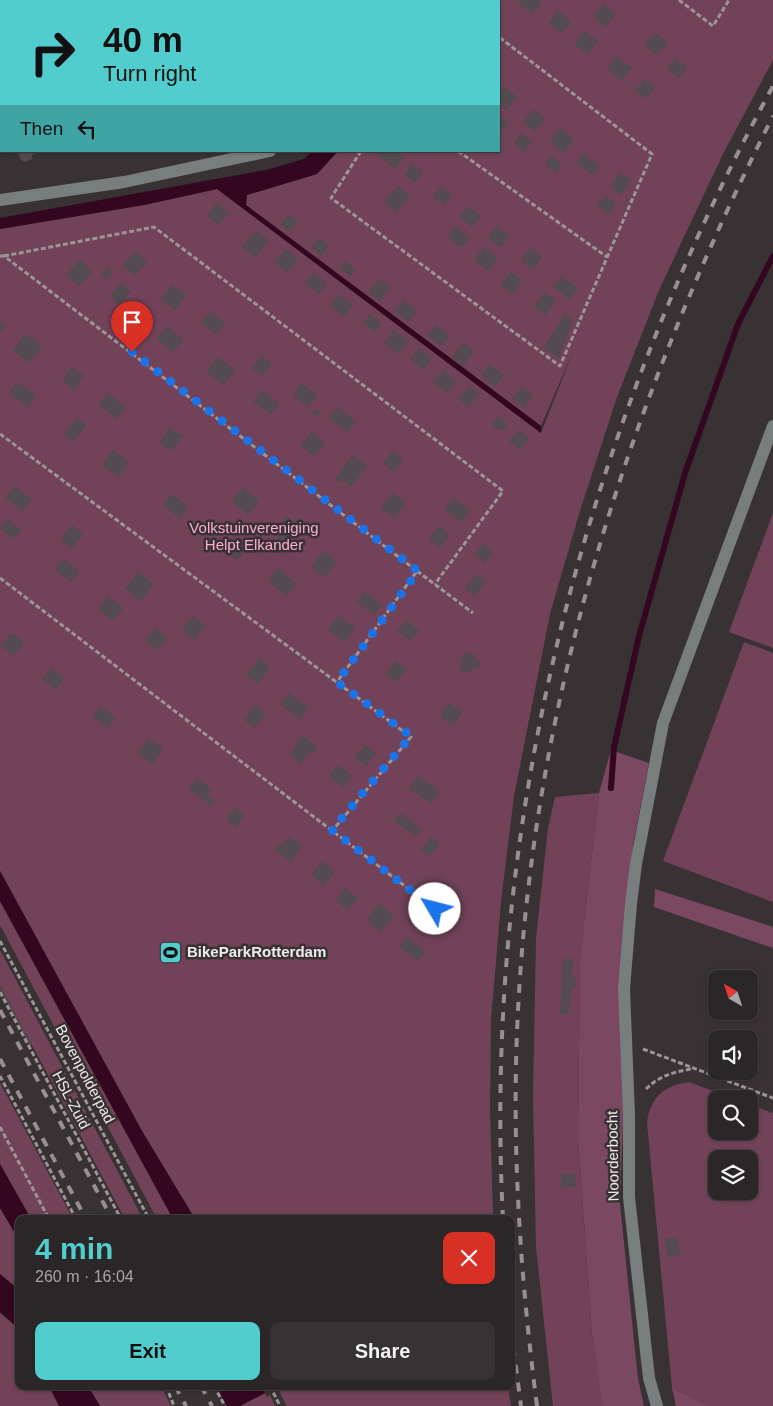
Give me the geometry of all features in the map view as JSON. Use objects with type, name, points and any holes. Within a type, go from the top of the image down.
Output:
[{"type":"street","points":[[0,200],[124,182],[265,152]]},
{"type":"street","name":"Noorderbocht","points":[[657,1406],[649,1378],[629,1197],[629,1114],[624,1041],[624,989],[630,904],[663,723],[773,426]]},
{"type":"path","points":[[679,0],[714,26],[729,0]]},
{"type":"path","points":[[360,152],[331,198],[560,366],[652,154],[500,38]]},
{"type":"path","points":[[459,152],[607,258]]},
{"type":"path","points":[[2,256],[154,227],[503,491],[435,584]]},
{"type":"path","points":[[2,256],[474,613]]},
{"type":"path","points":[[0,434],[411,736],[332,830]]},
{"type":"path","points":[[337,682],[418,571]]},
{"type":"path","points":[[0,578],[435,909]]},
{"type":"path","name":"Bovenpolderpad","points":[[0,940],[147,1215]]},
{"type":"path","name":"HSL-Zuid","points":[[0,992],[119,1215]]},
{"type":"path","points":[[624,1041],[692,1069],[773,1098]]},
{"type":"path","points":[[644,1090],[655,1080],[674,1072],[692,1069]]},
{"type":"path","points":[[0,1076],[74,1215]]},
{"type":"path","points":[[0,1127],[47,1215]]},
{"type":"path","points":[[167,1390],[174,1406]]},
{"type":"path","points":[[216,1390],[225,1406]]},
{"type":"path","points":[[272,1390],[280,1406]]},
{"type":"green space","name":"Volkstuinvereniging Helpt Elkander","points":[[500,0],[773,0],[773,60],[724,152],[660,288],[617,397],[579,514],[550,614],[514,796],[501,902],[491,1020],[490,1108],[493,1215],[193,1215],[142,1131],[0,871],[0,229],[144,205],[217,189],[541,433],[574,349],[541,426],[246,205],[246,195],[317,174],[337,152],[500,152]]},
{"type":"green space","points":[[773,513],[773,648],[729,632]]},
{"type":"green space","points":[[744,642],[773,653],[773,902],[663,861]]},
{"type":"green space","points":[[599,793],[580,957],[578,1138],[592,1334],[603,1406],[553,1406],[536,1247],[533,1097],[536,938],[548,828],[555,797]]},
{"type":"green space","points":[[0,901],[171,1215],[155,1215],[0,925]]},
{"type":"green space","points":[[0,950],[141,1215],[123,1215],[0,985]]},
{"type":"green space","points":[[689,1082],[710,1090],[708,1090],[708,1140],[758,1140],[758,1107],[773,1113],[773,1406],[710,1406],[672,1388],[647,1123],[651,1106],[655,1100],[672,1086]]},
{"type":"green space","points":[[0,1083],[71,1215],[29,1215],[0,1164]]},
{"type":"green space","points":[[0,1208],[15,1233],[15,1287],[0,1274]]},
{"type":"green space","points":[[0,1313],[15,1326],[15,1390],[51,1390],[59,1406],[0,1406]]},
{"type":"green space","points":[[90,1390],[163,1390],[171,1406],[100,1406]]},
{"type":"green space","points":[[509,1390],[511,1406],[287,1406],[279,1391]]},
{"type":"green space","points":[[265,1393],[267,1397],[270,1395],[275,1406],[240,1406]]},
{"type":"shaded area","points":[[311,152],[337,152],[317,174],[247,195],[246,205],[541,426],[541,433],[217,189],[144,205],[0,229],[0,218],[266,170],[304,159]]},
{"type":"shaded area","points":[[611,750],[649,763],[633,845],[620,1204],[638,1379],[644,1406],[603,1406],[602,1403],[592,1334],[578,1138],[580,957],[599,793]]},
{"type":"shaded area","points":[[0,871],[142,1131],[193,1215],[171,1215],[0,901]]},
{"type":"shaded area","points":[[655,889],[773,927],[773,948],[654,907]]},
{"type":"shaded area","points":[[0,1164],[29,1215],[15,1215],[15,1233],[0,1208]]},
{"type":"shaded area","points":[[0,1274],[15,1287],[15,1325],[0,1312]]},
{"type":"shaded area","points":[[672,1388],[710,1406],[676,1406]]},
{"type":"shaded area","points":[[51,1390],[90,1390],[100,1406],[59,1406]]},
{"type":"shaded area","points":[[222,1390],[270,1390],[240,1406],[188,1406]]},
{"type":"pier","points":[[218,1390],[227,1406],[185,1406],[187,1404]]},
{"type":"pier","points":[[263,1390],[276,1390],[266,1395]]},
{"type":"building","points":[[521,0],[539,0],[541,2],[532,14],[518,3]]},
{"type":"building","points":[[603,4],[616,14],[606,27],[594,17]]},
{"type":"building","points":[[557,10],[571,21],[562,33],[548,23]]},
{"type":"building","points":[[583,31],[598,41],[588,54],[574,44]]},
{"type":"building","points":[[654,33],[667,42],[658,55],[645,46]]},
{"type":"building","points":[[616,56],[632,68],[622,80],[607,69]]},
{"type":"building","points":[[675,58],[687,67],[679,78],[667,69]]},
{"type":"building","points":[[644,79],[655,87],[646,99],[635,91]]},
{"type":"building","points":[[503,86],[517,97],[506,110],[500,105],[500,90]]},
{"type":"building","points":[[533,109],[545,118],[535,132],[523,123]]},
{"type":"building","points":[[500,116],[508,122],[500,133]]},
{"type":"building","points":[[560,128],[574,139],[564,153],[550,142]]},
{"type":"building","points":[[521,133],[532,141],[525,152],[514,144]]},
{"type":"building","points":[[17,152],[39,152],[32,155],[32,159],[25,162],[21,160]]},
{"type":"building","points":[[377,152],[396,152],[404,158],[395,169],[376,154]]},
{"type":"building","points":[[583,154],[600,166],[593,175],[577,163]]},
{"type":"building","points":[[551,156],[562,164],[556,173],[545,164]]},
{"type":"building","points":[[412,164],[423,172],[415,183],[404,175]]},
{"type":"building","points":[[620,172],[632,180],[621,195],[610,187]]},
{"type":"building","points":[[398,186],[410,196],[396,212],[384,202]]},
{"type":"building","points":[[441,187],[452,195],[444,205],[433,197]]},
{"type":"building","points":[[605,196],[616,204],[609,214],[597,206]]},
{"type":"building","points":[[217,203],[229,213],[218,225],[207,215]]},
{"type":"building","points":[[467,206],[481,216],[472,227],[460,217]]},
{"type":"building","points":[[288,214],[298,221],[289,232],[280,225]]},
{"type":"building","points":[[455,226],[470,238],[461,248],[447,237]]},
{"type":"building","points":[[496,227],[509,236],[501,247],[488,238]]},
{"type":"building","points":[[256,230],[269,240],[255,258],[242,247]]},
{"type":"building","points":[[319,238],[329,245],[321,256],[311,248]]},
{"type":"building","points":[[484,247],[498,258],[488,271],[474,260]]},
{"type":"building","points":[[530,248],[542,256],[534,270],[521,261]]},
{"type":"building","points":[[285,249],[298,258],[287,272],[275,263]]},
{"type":"building","points":[[136,251],[147,262],[134,276],[123,265]]},
{"type":"building","points":[[80,260],[93,272],[79,286],[66,275]]},
{"type":"building","points":[[345,261],[356,269],[350,277],[340,269]]},
{"type":"building","points":[[108,268],[113,273],[107,279],[101,274]]},
{"type":"building","points":[[511,272],[522,280],[513,294],[501,286]]},
{"type":"building","points":[[313,273],[327,283],[319,294],[305,283]]},
{"type":"building","points":[[561,276],[578,288],[570,300],[553,287]]},
{"type":"building","points":[[379,279],[391,287],[380,301],[369,293]]},
{"type":"building","points":[[121,283],[131,292],[119,305],[109,296]]},
{"type":"building","points":[[172,285],[186,295],[175,310],[161,299]]},
{"type":"building","points":[[544,292],[556,300],[545,315],[534,307]]},
{"type":"building","points":[[338,294],[353,305],[344,317],[330,306]]},
{"type":"building","points":[[403,300],[417,311],[409,322],[395,312]]},
{"type":"building","points":[[210,311],[226,323],[216,334],[201,323]]},
{"type":"building","points":[[370,314],[382,323],[375,332],[363,323]]},
{"type":"building","points":[[565,314],[573,320],[559,358],[543,348]]},
{"type":"building","points":[[0,322],[6,326],[0,334]]},
{"type":"building","points":[[435,325],[450,335],[441,346],[427,336]]},
{"type":"building","points":[[167,326],[183,339],[173,352],[157,339]]},
{"type":"building","points":[[394,330],[408,341],[398,354],[384,343]]},
{"type":"building","points":[[25,334],[42,346],[30,363],[13,351]]},
{"type":"building","points":[[463,342],[474,351],[463,365],[452,357]]},
{"type":"building","points":[[419,348],[432,359],[423,370],[410,359]]},
{"type":"building","points":[[261,356],[272,364],[262,376],[252,368]]},
{"type":"building","points":[[218,357],[235,370],[223,385],[206,371]]},
{"type":"building","points":[[489,364],[504,375],[495,387],[481,376]]},
{"type":"building","points":[[72,367],[84,376],[74,390],[62,381]]},
{"type":"building","points":[[443,370],[456,381],[447,393],[433,382]]},
{"type":"building","points":[[17,382],[36,396],[28,407],[9,393]]},
{"type":"building","points":[[301,383],[317,395],[308,407],[293,395]]},
{"type":"building","points":[[469,386],[479,394],[469,407],[459,399]]},
{"type":"building","points":[[521,387],[533,395],[524,408],[512,399]]},
{"type":"building","points":[[261,390],[279,403],[271,414],[253,401]]},
{"type":"building","points":[[108,393],[126,408],[116,419],[99,404]]},
{"type":"building","points":[[337,406],[356,421],[347,432],[329,418]]},
{"type":"building","points":[[315,409],[321,413],[318,417],[312,413]]},
{"type":"building","points":[[498,417],[507,424],[501,431],[492,424]]},
{"type":"building","points":[[77,418],[86,425],[74,442],[64,435]]},
{"type":"building","points":[[169,428],[182,436],[172,451],[159,443]]},
{"type":"building","points":[[518,430],[529,438],[520,450],[509,442]]},
{"type":"building","points":[[312,432],[325,443],[314,456],[301,446]]},
{"type":"building","points":[[113,450],[129,462],[118,477],[102,465]]},
{"type":"building","points":[[393,451],[403,459],[394,472],[383,463]]},
{"type":"building","points":[[353,454],[367,466],[351,487],[342,480],[341,483],[335,479]]},
{"type":"building","points":[[14,486],[32,500],[23,511],[5,498]]},
{"type":"building","points":[[243,488],[259,501],[248,515],[232,501]]},
{"type":"building","points":[[393,493],[406,503],[394,518],[381,508]]},
{"type":"building","points":[[171,494],[188,506],[180,518],[163,505]]},
{"type":"building","points":[[454,498],[470,510],[462,522],[445,510]]},
{"type":"building","points":[[287,516],[298,526],[283,542],[272,532]]},
{"type":"building","points":[[7,519],[22,530],[14,539],[0,528]]},
{"type":"building","points":[[72,525],[83,534],[72,549],[60,540]]},
{"type":"building","points":[[439,526],[450,534],[440,547],[429,539]]},
{"type":"building","points":[[235,537],[247,548],[237,560],[224,550]]},
{"type":"building","points":[[483,544],[493,552],[485,563],[475,555]]},
{"type":"building","points":[[323,551],[337,562],[325,577],[311,567]]},
{"type":"building","points":[[63,559],[79,571],[71,582],[55,570]]},
{"type":"building","points":[[279,568],[296,584],[286,596],[268,580]]},
{"type":"building","points":[[138,572],[154,584],[141,601],[125,589]]},
{"type":"building","points":[[476,574],[486,582],[475,596],[465,588]]},
{"type":"building","points":[[364,592],[382,605],[374,615],[356,602]]},
{"type":"building","points":[[108,596],[123,608],[113,621],[98,609]]},
{"type":"building","points":[[193,616],[205,625],[195,640],[182,630]]},
{"type":"building","points":[[338,616],[355,628],[344,642],[328,631]]},
{"type":"building","points":[[406,620],[419,630],[411,641],[397,631]]},
{"type":"building","points":[[155,628],[167,638],[158,650],[146,641]]},
{"type":"building","points":[[11,633],[24,642],[14,655],[1,646]]},
{"type":"building","points":[[464,652],[476,655],[474,660],[481,662],[480,669],[473,667],[471,673],[459,670]]},
{"type":"building","points":[[259,658],[270,667],[258,684],[246,675]]},
{"type":"building","points":[[395,661],[407,669],[397,682],[386,674]]},
{"type":"building","points":[[51,668],[64,679],[56,690],[42,679]]},
{"type":"building","points":[[289,693],[308,708],[300,719],[280,704]]},
{"type":"building","points":[[448,703],[463,711],[454,726],[440,717]]},
{"type":"building","points":[[255,705],[265,714],[255,728],[244,720]]},
{"type":"building","points":[[100,706],[116,717],[109,728],[93,717]]},
{"type":"building","points":[[302,735],[318,748],[313,754],[310,752],[301,764],[290,755]]},
{"type":"building","points":[[148,738],[163,748],[153,764],[138,754]]},
{"type":"building","points":[[365,745],[376,753],[366,766],[355,758]]},
{"type":"building","points":[[338,765],[352,776],[343,787],[329,776]]},
{"type":"building","points":[[418,776],[440,792],[431,804],[409,788]]},
{"type":"building","points":[[197,778],[212,789],[207,795],[215,801],[211,805],[189,789]]},
{"type":"building","points":[[235,807],[245,815],[236,827],[226,820]]},
{"type":"building","points":[[400,813],[421,829],[416,837],[394,820]]},
{"type":"building","points":[[289,837],[302,846],[291,862],[274,849],[279,844],[282,846]]},
{"type":"building","points":[[431,837],[440,843],[430,856],[421,850]]},
{"type":"building","points":[[322,861],[335,872],[323,885],[311,875]]},
{"type":"building","points":[[345,888],[358,898],[348,910],[335,900]]},
{"type":"building","points":[[379,904],[394,915],[381,932],[366,920]]},
{"type":"building","points":[[406,937],[425,951],[418,961],[399,947]]},
{"type":"building","points":[[563,958],[573,959],[572,977],[576,978],[575,988],[571,988],[568,1015],[560,1015]]},
{"type":"building","points":[[0,985],[32,1045],[30,1046],[0,989]]},
{"type":"building","points":[[561,1174],[575,1174],[576,1187],[561,1187]]},
{"type":"building","points":[[677,1237],[680,1256],[668,1257],[665,1239]]},
{"type":"waterway","points":[[611,788],[614,747],[639,636],[685,473],[738,324],[773,256]]},
{"type":"railway","points":[[503,1215],[501,1071],[510,924],[530,778],[560,634],[599,492],[649,353],[707,218],[773,86]]},
{"type":"railway","points":[[537,1406],[522,1266],[517,1173],[516,1079],[517,1032],[526,911],[542,792],[565,676],[595,560],[631,447],[673,335],[721,225],[773,116]]},
{"type":"railway","points":[[0,1010],[110,1215]]},
{"type":"railway","points":[[0,1059],[84,1215]]},
{"type":"railway","points":[[515,1360],[521,1406]]},
{"type":"railway","points":[[177,1390],[186,1406]]},
{"type":"railway","points":[[203,1390],[212,1406]]},
{"type":"place","name":"BikeParkRotterdam","points":[[171,952]]},
{"type":"route","points":[[132,352],[418,571],[337,682],[411,736],[332,830],[435,909]]}]
